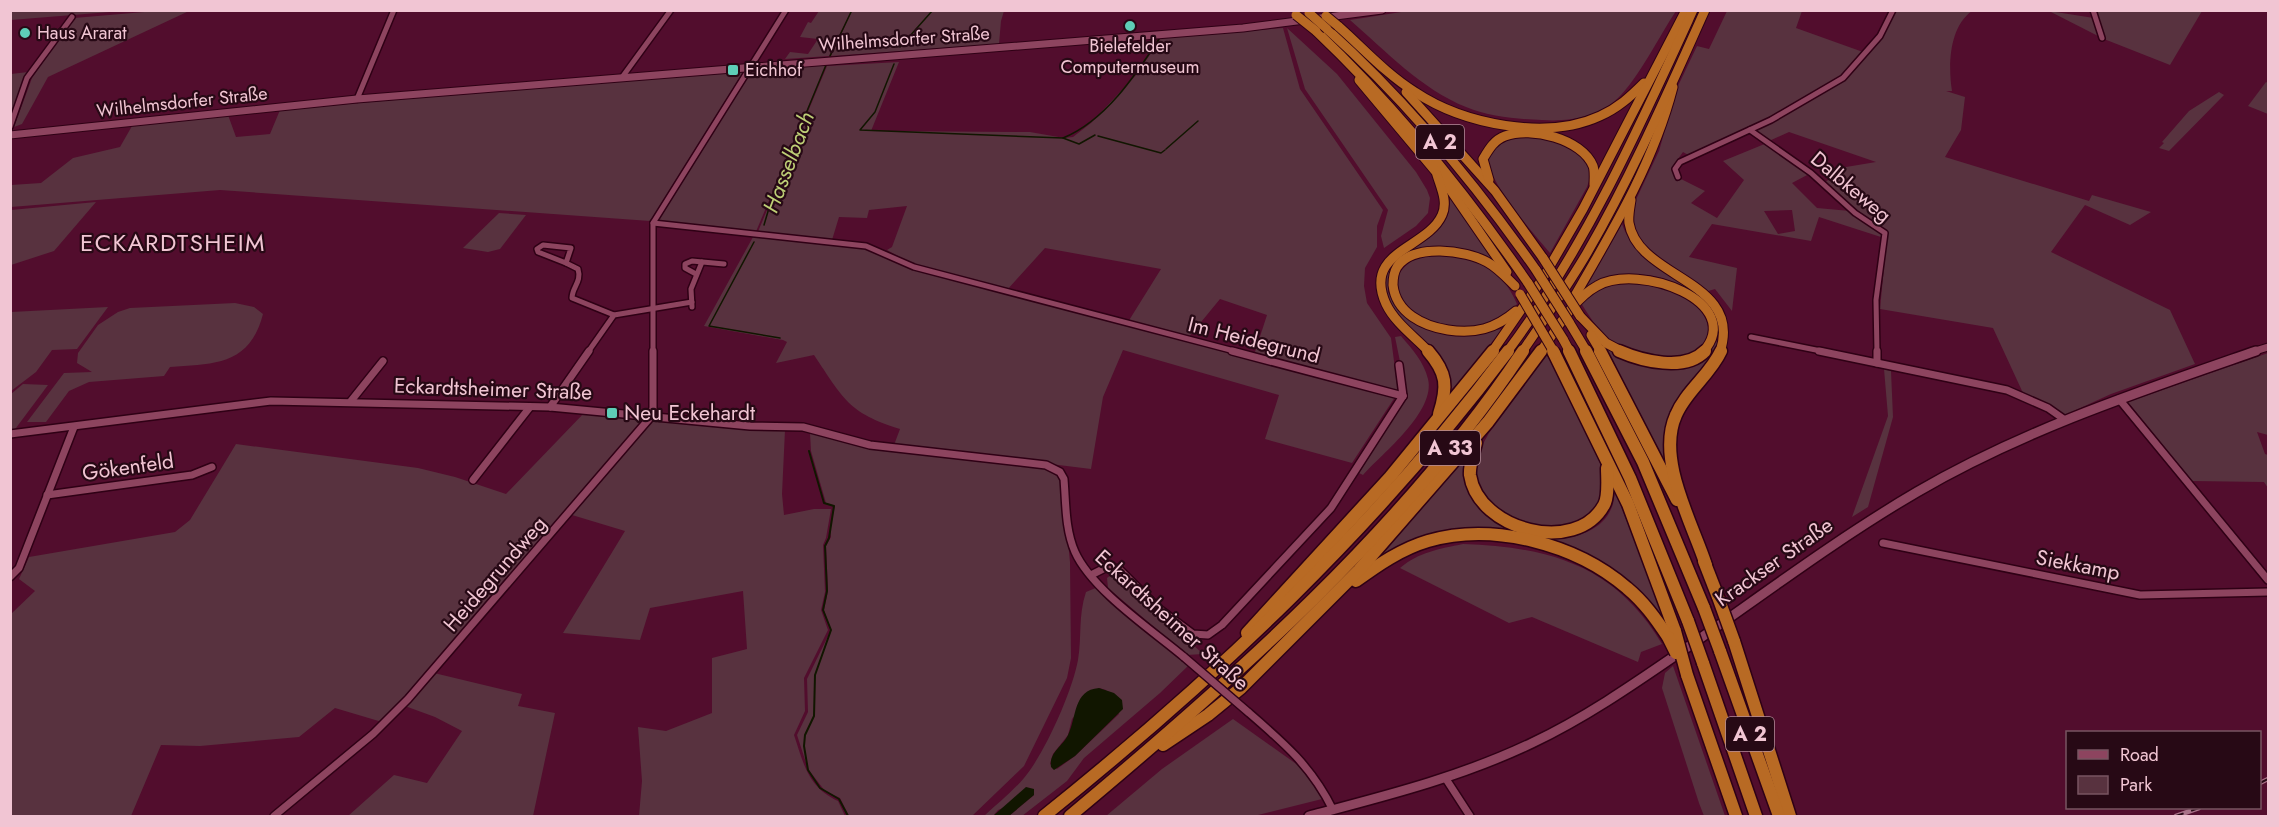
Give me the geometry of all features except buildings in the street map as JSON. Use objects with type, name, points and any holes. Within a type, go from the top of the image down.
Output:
[{"type":"highway","points":[[1203,682],[1457,398],[1592,192],[1686,10]]},
{"type":"highway","name":"A 33","points":[[1044,816],[1125,751],[1277,613],[1390,496],[1443,434],[1529,322],[1578,243],[1618,170],[1693,10]]},
{"type":"highway","name":"A 33","points":[[1070,816],[1226,683],[1332,579],[1402,504],[1454,443],[1503,379],[1568,284],[1629,173],[1705,10]]},
{"type":"highway","points":[[1318,11],[1338,26],[1380,65],[1426,112],[1495,190],[1543,258],[1612,372],[1656,456],[1706,565]]},
{"type":"highway","name":"A 2","points":[[1308,12],[1391,89],[1444,147],[1497,214],[1536,270],[1640,455],[1675,534],[1704,608],[1779,816]]},
{"type":"highway","name":"A 2","points":[[1294,13],[1344,57],[1402,117],[1446,168],[1532,285],[1563,339],[1624,461],[1665,557],[1756,816]]},
{"type":"highway","points":[[1344,57],[1380,108],[1437,175],[1475,225],[1554,353],[1628,504],[1671,634],[1736,816]]},
{"type":"highway","points":[[1380,65],[1424,98],[1452,112],[1495,124],[1541,127],[1587,121],[1616,109],[1635,93],[1658,63]]},
{"type":"highway","points":[[1564,323],[1630,200],[1666,121],[1677,69]]},
{"type":"highway","points":[[1495,190],[1483,165],[1485,151],[1501,138],[1531,132],[1563,140],[1586,154],[1596,174],[1592,192]]},
{"type":"highway","points":[[1426,434],[1442,408],[1446,382],[1434,357],[1391,312],[1382,296],[1381,282],[1389,261],[1432,230],[1443,216],[1446,195],[1437,175]]},
{"type":"highway","points":[[1630,200],[1627,216],[1633,239],[1655,260],[1703,293],[1724,325],[1725,337],[1718,360],[1683,399],[1677,410],[1671,431],[1675,475],[1734,641],[1790,816]]},
{"type":"highway","points":[[1517,290],[1484,260],[1451,250],[1430,251],[1409,257],[1396,269],[1393,278],[1395,296],[1405,310],[1422,322],[1454,332],[1474,331],[1495,326],[1517,310],[1532,285]]},
{"type":"highway","points":[[1315,616],[1415,508],[1488,422],[1564,323],[1575,303],[1593,288],[1612,279],[1647,278],[1671,285],[1699,303],[1711,321],[1712,338],[1708,347],[1694,357],[1671,363],[1652,362],[1626,355],[1605,344],[1580,316]]},
{"type":"highway","points":[[1488,422],[1471,452],[1468,474],[1471,484],[1482,502],[1491,511],[1523,529],[1558,534],[1593,523],[1600,516],[1609,498],[1610,486],[1604,453]]},
{"type":"highway","points":[[1137,761],[1179,735],[1226,700],[1315,616],[1370,570],[1415,546],[1459,536],[1492,535],[1548,545],[1591,564],[1631,592],[1671,634]]},
{"type":"street","points":[[357,99],[394,10]]},
{"type":"street","points":[[623,76],[671,10]]},
{"type":"street","points":[[651,415],[653,223],[786,10]]},
{"type":"street","points":[[1337,10],[1345,17]]},
{"type":"street","name":"Wilhelmsdorfer Straße","points":[[10,135],[357,99],[1243,28],[1345,17],[1382,10]]},
{"type":"street","points":[[1678,177],[1675,169],[1680,162],[1750,130],[1843,78],[1880,36],[1893,10]]},
{"type":"street","points":[[2093,10],[2102,38]]},
{"type":"street","points":[[10,127],[27,78],[72,17]]},
{"type":"street","name":"Dalbkeweg","points":[[1750,130],[1811,173],[1855,213],[1885,233],[1876,300],[1877,363]]},
{"type":"street","name":"Im Heidegrund","points":[[653,223],[866,246],[914,267],[1403,396]]},
{"type":"street","points":[[566,263],[571,250],[569,247],[543,245],[537,249],[538,252],[578,269],[581,276],[572,293],[572,298],[614,315],[692,304],[691,289],[696,282],[696,274],[702,262]]},
{"type":"street","points":[[696,274],[685,268],[685,264],[702,262],[724,264]]},
{"type":"street","points":[[550,407],[614,315]]},
{"type":"street","points":[[1751,337],[2007,390],[2049,408],[2065,420]]},
{"type":"street","name":"Krackser Straße","points":[[1309,816],[1446,779],[1517,751],[1611,699],[1852,531],[1919,490],[1984,456],[2065,420],[2268,347]]},
{"type":"street","points":[[351,402],[383,361]]},
{"type":"street","points":[[1091,575],[1107,567],[1119,569],[1186,632],[1203,637],[1211,633],[1326,514],[1403,396],[1399,365]]},
{"type":"street","points":[[2119,399],[2268,580]]},
{"type":"street","name":"Eckardtsheimer Straße","points":[[10,434],[288,400],[550,407],[750,426],[803,427],[870,445],[1053,468],[1064,478],[1070,534],[1079,560],[1091,575],[1298,755],[1313,772],[1333,810]]},
{"type":"street","points":[[473,480],[530,407]]},
{"type":"street","name":"Heidegrundweg","points":[[274,816],[373,734],[408,699],[570,514],[651,415]]},
{"type":"street","points":[[10,577],[19,568],[74,427]]},
{"type":"street","name":"Gökenfeld","points":[[47,495],[192,475],[212,467]]},
{"type":"street","name":"Siekkamp","points":[[1883,543],[2140,595],[2268,592]]},
{"type":"street","points":[[1446,779],[1470,816]]},
{"type":"green space","points":[[1414,10],[1676,11],[1641,68],[1618,98],[1601,110],[1583,117],[1552,120],[1494,115],[1466,107],[1419,80],[1350,20]]},
{"type":"green space","points":[[11,11],[122,11],[11,20]]},
{"type":"green space","points":[[156,11],[189,11],[48,77],[22,124],[14,127],[32,78],[74,18]]},
{"type":"green space","points":[[819,11],[851,11],[829,56],[785,59],[790,52],[808,54],[818,39],[800,37],[808,22],[811,23]]},
{"type":"green space","points":[[852,11],[1004,11],[999,44],[831,56]]},
{"type":"green space","points":[[1727,11],[1802,11],[1796,28],[1863,52],[1841,77],[1770,118],[1690,156],[1683,152],[1673,166],[1673,175],[1705,191],[1691,203],[1717,218],[1744,180],[1723,161],[1767,143],[1809,174],[1792,183],[1817,208],[1850,211],[1883,233],[1884,238],[1819,217],[1811,241],[1712,224],[1689,257],[1737,268],[1732,311],[1715,289],[1705,292],[1653,256],[1634,232],[1632,208],[1659,151],[1677,88],[1697,46],[1709,49]],"holes":[[[1792,210],[1795,231],[1778,234],[1764,211]]]},
{"type":"green space","points":[[1896,11],[1972,11],[1959,27],[1952,48],[1950,70],[1952,91],[1946,91],[1965,97],[1961,130],[1945,157],[2089,201],[2092,195],[2151,212],[2130,225],[2085,205],[2051,252],[2170,310],[2195,364],[2111,394],[2065,415],[2023,393],[1993,328],[1880,309],[1887,235],[1824,183],[1846,167],[1876,162],[1789,132],[1769,141],[1754,130],[1845,79],[1883,37]]},
{"type":"green space","points":[[2049,11],[2094,18],[2100,37]]},
{"type":"green space","points":[[2095,11],[2202,11],[2170,65],[2104,39]]},
{"type":"green space","points":[[1283,28],[1300,89],[1383,210],[1377,226],[1377,247],[1365,268],[1364,286],[1367,303],[1391,338],[1398,392],[1254,355],[1267,315],[1220,299],[1188,338],[1128,322],[1161,269],[1045,248],[1007,290],[912,264],[887,250],[892,247],[907,206],[869,210],[867,218],[839,217],[832,240],[757,234],[827,66],[899,62],[871,131],[1030,132],[1064,138],[1073,137],[1091,123],[1137,74],[1161,38]]},
{"type":"green space","points":[[1287,28],[1337,74],[1416,172],[1427,190],[1430,198],[1428,213],[1416,226],[1384,248],[1381,236],[1388,210],[1305,89]]},
{"type":"green space","points":[[826,65],[755,234],[658,221],[752,69]]},
{"type":"green space","points":[[745,69],[650,221],[220,190],[11,207],[11,185],[41,183],[73,158],[120,147],[132,126],[228,115],[236,137],[270,134],[280,110]]},
{"type":"green space","points":[[28,72],[11,115],[11,74]]},
{"type":"green space","points":[[2266,82],[2268,83],[2268,114],[2248,106]]},
{"type":"green space","points":[[2219,92],[2224,95],[2169,151],[2159,148],[2189,111]]},
{"type":"green space","points":[[1514,137],[1545,137],[1570,146],[1590,166],[1591,175],[1587,187],[1550,253],[1512,206],[1489,166],[1489,156],[1493,149]]},
{"type":"green space","points":[[1452,198],[1491,258],[1441,246],[1420,250],[1390,274],[1388,292],[1400,312],[1426,329],[1456,336],[1502,329],[1467,374],[1450,391],[1447,373],[1401,319],[1387,297],[1385,288],[1386,275],[1391,265],[1440,227],[1448,215]]},
{"type":"green space","points":[[96,202],[54,251],[11,265],[11,210]]},
{"type":"green space","points":[[499,213],[526,215],[500,249],[488,252],[463,248]]},
{"type":"green space","points":[[1622,224],[1630,240],[1641,253],[1697,293],[1709,305],[1718,320],[1707,313],[1679,286],[1656,277],[1620,276],[1586,288]]},
{"type":"green space","points":[[753,237],[869,249],[909,268],[1395,397],[1352,463],[1265,439],[1279,395],[1123,350],[1103,397],[1091,469],[894,445],[900,429],[869,417],[848,402],[814,355],[776,363],[787,342],[704,326]]},
{"type":"green space","points":[[1432,253],[1472,260],[1493,270],[1510,290],[1517,304],[1507,314],[1481,326],[1452,328],[1424,320],[1406,305],[1401,297],[1397,281],[1403,268],[1409,263]]},
{"type":"green space","points":[[1621,281],[1665,286],[1688,298],[1702,312],[1706,320],[1707,338],[1701,347],[1688,357],[1678,358],[1635,353],[1614,343],[1597,326],[1581,303],[1594,291]]},
{"type":"green space","points":[[235,303],[254,307],[263,314],[257,331],[249,343],[228,359],[202,365],[170,367],[164,376],[89,382],[69,391],[46,422],[27,422],[64,373],[92,372],[77,363],[78,353],[98,325],[118,312],[130,308]]},
{"type":"green space","points":[[108,307],[77,349],[52,350],[36,372],[11,391],[11,312]]},
{"type":"green space","points":[[1401,336],[1424,367],[1428,379],[1428,391],[1424,404],[1406,431],[1363,475],[1359,473],[1407,396],[1395,337]]},
{"type":"green space","points":[[1719,339],[1708,360],[1673,406],[1668,425],[1666,464],[1605,347],[1630,360],[1702,357]]},
{"type":"green space","points":[[2268,353],[2268,435],[2257,432],[2265,454],[2268,455],[2268,488],[2264,482],[2192,481],[2128,402]]},
{"type":"green space","points":[[1547,355],[1589,434],[1602,468],[1603,498],[1587,520],[1557,530],[1514,521],[1496,509],[1482,494],[1474,476],[1478,453],[1489,433]]},
{"type":"green space","points":[[1884,369],[1891,371],[1893,417],[1868,507],[1852,517],[1888,416]]},
{"type":"green space","points":[[23,384],[48,385],[11,432],[11,394]]},
{"type":"green space","points":[[585,412],[643,416],[645,420],[382,722],[335,708],[299,737],[200,746],[161,745],[131,816],[11,816],[11,614],[35,591],[19,579],[29,557],[175,532],[190,520],[236,444],[418,468],[455,477],[506,494]]},
{"type":"green space","points":[[655,418],[785,430],[782,494],[784,515],[814,509],[831,509],[823,545],[825,592],[821,610],[828,630],[804,678],[805,711],[794,735],[808,774],[820,789],[838,801],[845,816],[639,816],[642,781],[638,727],[666,731],[712,713],[712,658],[747,649],[743,591],[650,608],[640,640],[563,633],[625,531],[572,515]]},
{"type":"green space","points":[[810,433],[857,446],[1047,469],[1062,480],[1070,562],[1071,658],[1067,678],[1024,766],[972,816],[849,816],[840,798],[825,791],[808,769],[797,735],[808,712],[807,679],[831,630],[824,610],[828,591],[826,546],[831,537],[830,528],[835,506],[826,503],[811,451]]},
{"type":"green space","points":[[1464,459],[1466,485],[1477,504],[1495,517],[1539,536],[1570,537],[1599,525],[1613,505],[1615,491],[1667,624],[1656,610],[1621,578],[1519,534],[1401,546],[1382,555]]},
{"type":"green space","points":[[1463,544],[1524,550],[1551,556],[1601,578],[1623,595],[1643,617],[1662,644],[1641,652],[1638,662],[1532,617],[1509,623],[1400,568],[1422,555]]},
{"type":"green space","points":[[1117,575],[1203,654],[1187,655],[1108,588],[1107,578]]},
{"type":"green space","points":[[1098,587],[1188,666],[1084,758],[1067,781],[1022,816],[1009,816],[1034,795],[998,810],[993,816],[984,816],[1024,778],[1057,722],[1078,660],[1082,609],[1086,592]],"holes":[[[1099,688],[1106,690],[1119,714],[1075,756],[1057,769],[1050,764],[1053,754],[1068,735],[1072,719]]]},
{"type":"green space","points":[[1673,666],[1725,816],[1704,816],[1699,803],[1662,688],[1665,673]]},
{"type":"green space","points":[[434,673],[522,694],[518,706],[555,713],[533,816],[348,816],[394,775],[427,783],[462,731],[435,717],[405,706]]},
{"type":"green space","points":[[1233,719],[1302,768],[1322,799],[1254,816],[1106,816],[1162,769]]},
{"type":"shaded area","points":[[1099,688],[1114,693],[1122,700],[1123,709],[1075,756],[1054,770],[1051,767],[1052,757],[1068,735],[1080,699],[1084,694]]},
{"type":"shaded area","points":[[1026,787],[1034,789],[1034,795],[1009,816],[993,816]]},
{"type":"waterway","name":"Hasselbach","points":[[830,56],[852,10]]},
{"type":"waterway","points":[[900,47],[933,10]]},
{"type":"waterway","points":[[1063,138],[1092,121],[1106,109],[1140,68],[1159,39]]},
{"type":"waterway","points":[[894,64],[875,112],[860,130],[1063,138]]},
{"type":"waterway","name":"Hasselbach","points":[[764,225],[774,191],[826,65]]},
{"type":"waterway","points":[[1166,149],[1198,121]]},
{"type":"waterway","points":[[1063,138],[1079,144],[1095,135]]},
{"type":"waterway","points":[[1098,136],[1161,153],[1165,150]]},
{"type":"waterway","name":"Hasselbach","points":[[754,242],[709,326],[780,338]]},
{"type":"waterway","points":[[809,451],[824,503],[834,506],[829,538],[825,546],[827,591],[823,610],[831,630],[815,675],[814,716],[805,735],[804,746],[808,770],[820,788],[839,799],[848,816]]},
{"type":"railway","points":[[2261,782],[2268,779]]},
{"type":"railway","points":[[2176,816],[2196,809]]},
{"type":"place","name":"Bielefelder Computermuseum","points":[[1130,26]]},
{"type":"place","name":"Haus Ararat","points":[[25,33]]},
{"type":"place","name":"Eichhof","points":[[733,70]]},
{"type":"place","name":"Neu Eckehardt","points":[[612,413]]},
{"type":"district","name":"ECKARDTSHEIM","points":[[173,243]]}]
